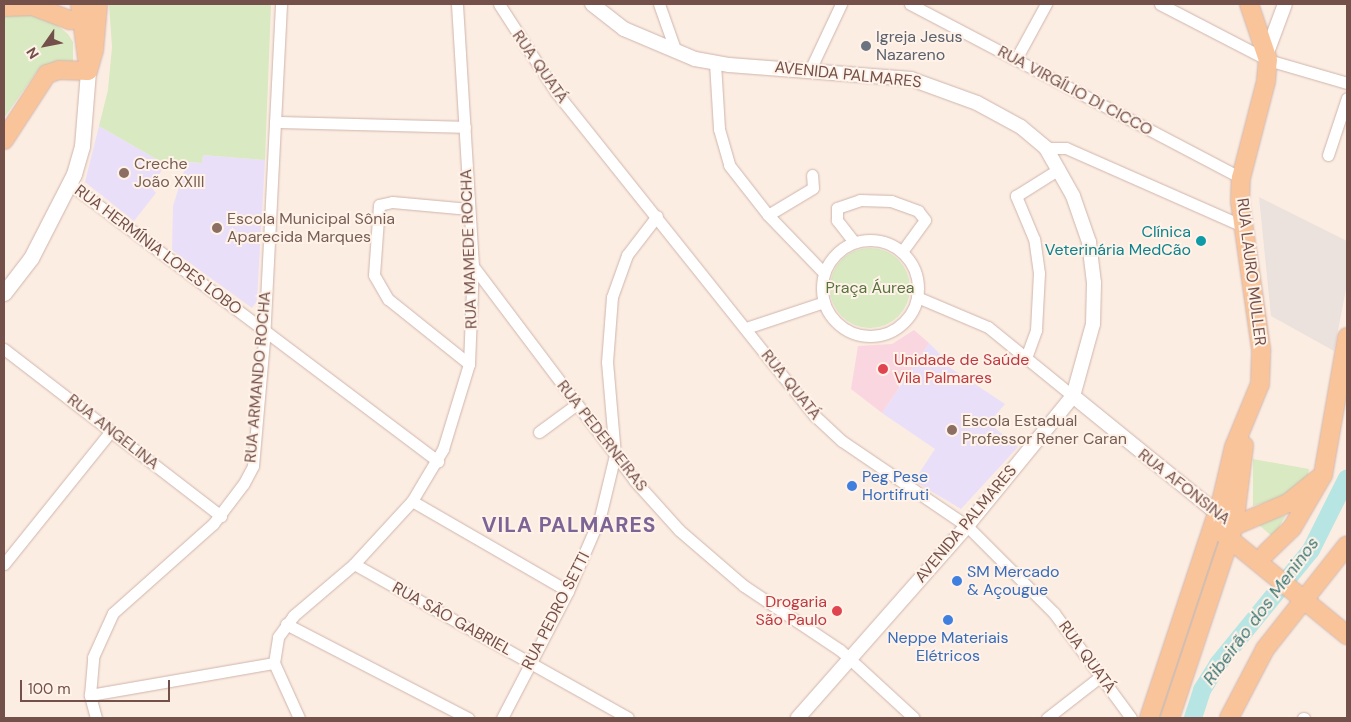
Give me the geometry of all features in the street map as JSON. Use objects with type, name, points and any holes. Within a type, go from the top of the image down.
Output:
[{"type":"main road","points":[[1249,4],[1267,58]]},
{"type":"main road","points":[[4,7],[33,6],[58,18],[85,48]]},
{"type":"main road","points":[[4,293],[31,258],[70,184],[82,146],[88,71],[97,6],[58,18]]},
{"type":"main road","points":[[80,12],[88,71]]},
{"type":"main road","name":"RUA LAURO MULLER","points":[[1149,718],[1215,519],[1234,447],[1260,384],[1261,348],[1243,226],[1240,178],[1266,81],[1267,58]]},
{"type":"main road","points":[[4,140],[47,74],[59,70],[88,71]]},
{"type":"main road","points":[[1214,583],[1230,566],[1267,561],[1296,523],[1323,475],[1347,337]]},
{"type":"main road","name":"RUA LAURO MULLER","points":[[1170,718],[1232,532],[1242,454],[1255,397]]},
{"type":"main road","points":[[1232,532],[1288,503],[1323,475]]},
{"type":"main road","name":"RUA AFONSINA","points":[[1215,519],[1305,592],[1347,620]]},
{"type":"main road","points":[[1228,718],[1249,673],[1305,592],[1347,545]]},
{"type":"main road","name":"RUA AFONSINA","points":[[1305,592],[1347,635]]},
{"type":"street","name":"RUA ARMANDO ROCHA","points":[[96,718],[90,695],[93,657],[113,613],[221,516],[252,466],[264,330],[281,4]]},
{"type":"street","points":[[453,4],[458,4]]},
{"type":"street","name":"RUA MAMEDE ROCHA","points":[[274,663],[276,644],[286,624],[354,564],[412,501],[438,461],[469,364],[473,266],[458,4]]},
{"type":"street","name":"RUA QUATÁ","points":[[499,4],[556,92],[829,431],[967,526],[1054,613],[1131,718]]},
{"type":"street","name":"AVENIDA PALMARES","points":[[592,4],[624,29],[676,52],[715,63],[810,70],[929,83],[1001,115],[1036,136],[1059,169],[1081,217],[1094,283],[1092,324],[1073,396],[967,526],[798,718]]},
{"type":"street","points":[[659,4],[676,52]]},
{"type":"street","points":[[810,70],[840,4]]},
{"type":"street","name":"RUA VIRGÍLIO DI CICCO","points":[[910,4],[1240,178]]},
{"type":"street","points":[[1016,59],[1046,4]]},
{"type":"street","points":[[1160,4],[1267,58],[1347,81]]},
{"type":"street","name":"RUA LAURO MULLER","points":[[1267,58],[1285,4]]},
{"type":"street","points":[[715,63],[722,149],[740,183],[768,215],[824,272]]},
{"type":"street","points":[[1328,155],[1347,98]]},
{"type":"street","points":[[275,122],[465,127]]},
{"type":"street","points":[[1046,148],[1073,150],[1243,226]]},
{"type":"street","points":[[1027,356],[1036,330],[1039,273],[1034,239],[1016,196],[1059,169]]},
{"type":"street","points":[[768,215],[813,188],[812,175]]},
{"type":"street","name":"RUA HERMÍNIA LOPES LOBO","points":[[70,184],[438,461]]},
{"type":"street","points":[[854,242],[838,220],[837,208],[860,200],[891,202],[918,211],[925,220],[902,252]]},
{"type":"street","points":[[469,209],[392,202],[379,205],[374,275],[388,299],[469,364]]},
{"type":"street","name":"RUA PEDRO SETTI","points":[[502,718],[568,591],[600,517],[615,455],[607,362],[612,298],[627,255],[657,216]]},
{"type":"street","points":[[854,242],[884,242],[902,252],[914,268],[917,297],[904,322],[879,335],[845,329],[824,302],[824,272],[836,254],[854,242]]},
{"type":"street","name":"RUA PEDERNEIRAS","points":[[473,266],[615,455],[700,550],[850,658],[914,718]]},
{"type":"street","name":"RUA AFONSINA","points":[[917,297],[970,317],[1027,356],[1215,519]]},
{"type":"street","points":[[746,328],[824,302]]},
{"type":"street","name":"RUA ANGELINA","points":[[4,349],[221,516]]},
{"type":"street","points":[[538,432],[577,404]]},
{"type":"street","points":[[4,564],[111,431]]},
{"type":"street","points":[[412,501],[568,591]]},
{"type":"street","name":"RUA SÃO GABRIEL","points":[[354,564],[628,718]]},
{"type":"street","points":[[286,624],[468,718]]},
{"type":"street","points":[[90,695],[274,663],[299,718]]},
{"type":"street","points":[[1047,718],[1101,676]]},
{"type":"shaded area","name":"Creche João XXIII","points":[[99,126],[165,164],[152,188],[156,193],[134,221],[85,182]]},
{"type":"shaded area","name":"Escola Municipal Sônia Aparecida Marques","points":[[203,155],[265,160],[257,301],[252,308],[172,250],[173,206],[187,162],[202,163]]},
{"type":"shaded area","points":[[1259,197],[1347,241],[1347,284],[1334,351],[1271,316]]},
{"type":"shaded area","name":"Unidade de Saúde Vila Palmares","points":[[914,330],[929,343],[882,413],[851,389],[858,346],[892,344]]},
{"type":"shaded area","name":"Escola Estadual Professor Rener Caran","points":[[929,343],[940,354],[937,359],[1005,404],[989,423],[1018,447],[961,509],[914,481],[935,449],[882,413]]},
{"type":"green space","points":[[109,4],[271,4],[265,160],[203,155],[202,163],[168,160],[165,164],[99,126],[108,90],[112,47]]},
{"type":"green space","points":[[22,12],[48,18],[68,34],[73,42],[73,62],[55,62],[38,70],[4,118],[4,13]]},
{"type":"green space","name":"Praça Áurea","points":[[862,248],[878,248],[899,259],[910,280],[910,296],[899,317],[878,328],[862,328],[848,322],[836,310],[830,296],[830,280],[836,266],[848,254]]},
{"type":"green space","points":[[1253,459],[1309,469],[1308,475],[1286,496],[1253,506]]},
{"type":"green space","points":[[1286,515],[1273,537],[1259,525],[1263,522]]},
{"type":"green space","points":[[1222,533],[1160,718],[1154,718],[1216,535]]},
{"type":"waterway","name":"Ribeirão dos Meninos","points":[[1193,718],[1202,690],[1218,664],[1311,550],[1347,478]]},
{"type":"place","name":"Igreja Jesus Nazareno","points":[[866,46]]},
{"type":"place","name":"Creche João XXIII","points":[[124,173]]},
{"type":"place","name":"Escola Municipal Sônia Aparecida Marques","points":[[217,228]]},
{"type":"place","name":"Clínica Veterinária MedCão","points":[[1201,241]]},
{"type":"place","name":"Unidade de Saúde Vila Palmares","points":[[883,369]]},
{"type":"place","name":"Escola Estadual Professor Rener Caran","points":[[952,430]]},
{"type":"place","name":"Peg Pese Hortifruti","points":[[852,486]]},
{"type":"place","name":"SM Mercado & Açougue","points":[[957,581]]},
{"type":"place","name":"Drogaria São Paulo","points":[[837,611]]},
{"type":"place","name":"Neppe Materiais Elétricos","points":[[948,620]]},
{"type":"district","name":"VILA PALMARES","points":[[569,525]]}]
